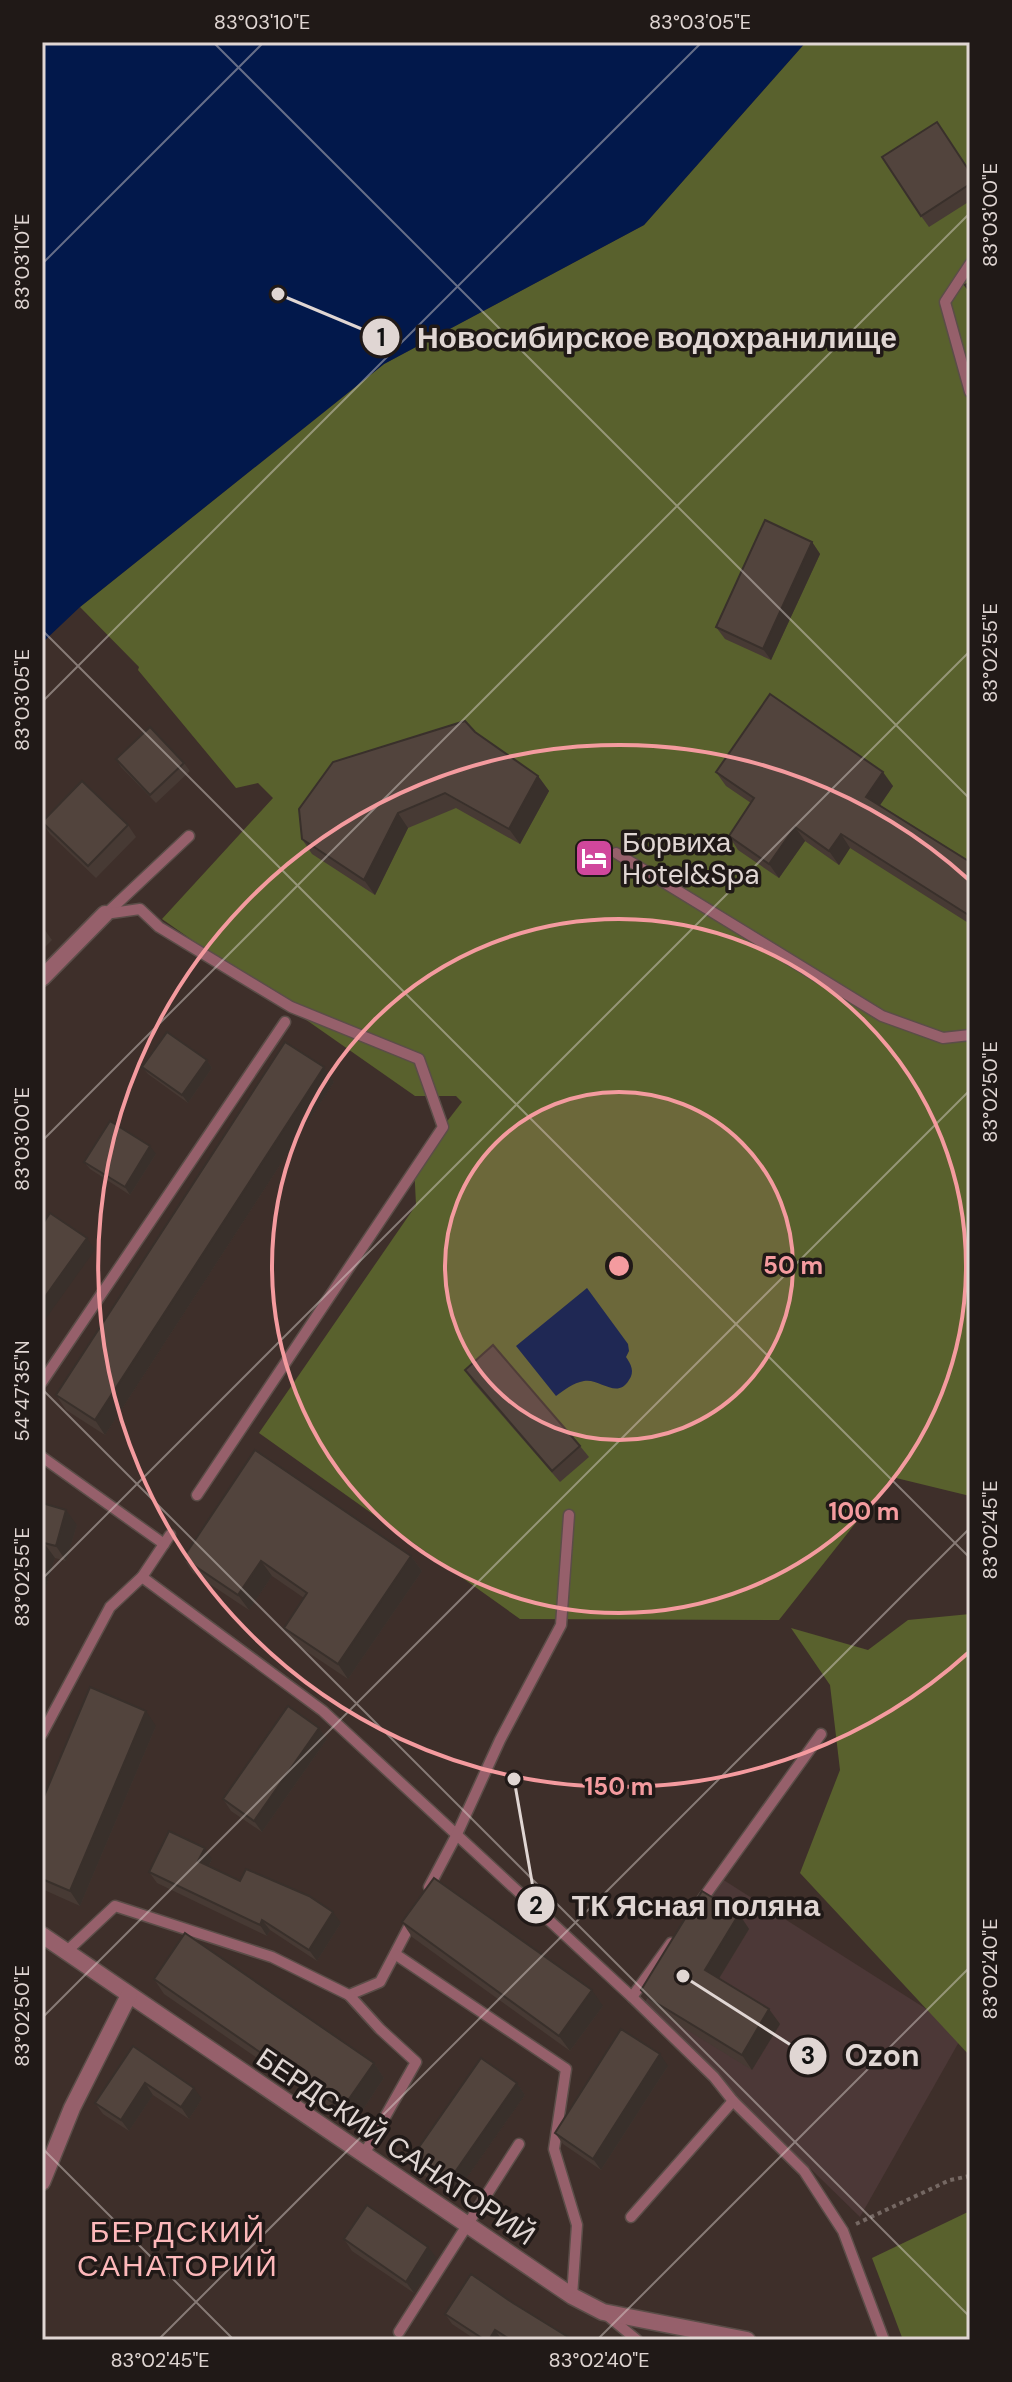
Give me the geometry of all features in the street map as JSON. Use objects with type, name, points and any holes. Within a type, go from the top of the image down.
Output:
[{"type":"street","points":[[42,978],[105,914]]},
{"type":"street","name":"БЕРДСКИЙ САНАТОРИЙ","points":[[42,1935],[572,2296],[603,2312],[747,2340]]},
{"type":"street","points":[[42,2182],[72,2108],[129,1995]]},
{"type":"lane","points":[[970,264],[945,302],[970,392]]},
{"type":"lane","points":[[105,914],[189,836]]},
{"type":"lane","points":[[616,853],[882,1016],[943,1038],[970,1035]]},
{"type":"lane","points":[[105,914],[140,909],[159,927],[291,1007],[419,1059],[443,1127],[197,1495]]},
{"type":"lane","points":[[42,1382],[285,1022]]},
{"type":"lane","points":[[42,1457],[167,1540],[142,1577],[110,1607],[42,1734]]},
{"type":"lane","points":[[423,1900],[500,1740],[561,1625],[569,1515]]},
{"type":"lane","points":[[142,1577],[323,1711],[714,2077],[733,2101],[804,2171],[843,2231],[884,2340]]},
{"type":"lane","points":[[695,1910],[821,1734]]},
{"type":"lane","points":[[66,1952],[115,1906],[272,1957],[349,1995],[416,2062],[363,2156]]},
{"type":"lane","points":[[349,1995],[380,1982],[416,1914]]},
{"type":"lane","points":[[632,1997],[677,1935]]},
{"type":"lane","points":[[395,1954],[566,2069],[554,2149],[577,2225],[572,2296]]},
{"type":"lane","points":[[631,2217],[733,2101]]},
{"type":"lane","points":[[399,2332],[519,2144]]},
{"type":"lane","points":[[603,2312],[637,2340]]},
{"type":"path","points":[[843,2231],[950,2180],[970,2176]]},
{"type":"shaded area","points":[[722,1879],[964,2033],[860,2217],[643,2005]]},
{"type":"green space","name":"Борвиха Hotel&Spa","points":[[806,42],[970,42],[970,1496],[892,1477],[779,1620],[520,1619],[259,1433],[416,1205],[414,1164],[462,1102],[456,1096],[415,1096],[162,919],[273,798],[258,783],[236,788],[138,670],[139,667],[80,607],[384,364],[644,225]]},
{"type":"green space","points":[[970,1614],[970,2056],[800,1873],[840,1770],[830,1685],[791,1628],[868,1650],[908,1620]]},
{"type":"green space","points":[[970,2211],[970,2340],[903,2340],[872,2258]]},
{"type":"water","points":[[42,42],[806,42],[644,225],[384,364],[80,607],[42,643]]},
{"type":"water","points":[[587,1288],[628,1344],[626,1357],[632,1374],[619,1388],[584,1381],[556,1396],[516,1346]]},
{"type":"building","points":[[937,122],[970,172],[970,184],[921,216],[882,157]]},
{"type":"building","points":[[765,520],[812,542],[763,649],[716,627]]},
{"type":"building","points":[[770,694],[883,772],[866,797],[970,862],[970,916],[841,834],[829,851],[795,827],[769,864],[729,836],[754,798],[716,772]]},
{"type":"building","points":[[465,721],[475,732],[538,776],[509,829],[445,793],[398,813],[364,880],[302,839],[299,809],[333,762]]},
{"type":"building","points":[[150,727],[184,763],[150,795],[116,759]]},
{"type":"building","points":[[82,781],[128,825],[88,866],[42,822]]},
{"type":"building","points":[[167,1032],[207,1060],[182,1095],[142,1067]]},
{"type":"building","points":[[285,1042],[324,1067],[95,1420],[56,1395]]},
{"type":"building","points":[[110,1121],[150,1146],[125,1187],[84,1162]]},
{"type":"building","points":[[50,1213],[87,1238],[42,1301],[42,1225]]},
{"type":"building","points":[[493,1345],[580,1446],[552,1471],[465,1370]]},
{"type":"building","points":[[255,1450],[411,1556],[338,1664],[284,1628],[307,1593],[261,1561],[238,1595],[183,1558]]},
{"type":"building","points":[[42,1503],[66,1510],[56,1546],[44,1543],[42,1550]]},
{"type":"building","points":[[90,1687],[146,1711],[70,1891],[42,1879],[42,1801]]},
{"type":"building","points":[[288,1706],[319,1728],[254,1821],[223,1799]]},
{"type":"building","points":[[169,1831],[205,1848],[198,1861],[240,1881],[246,1869],[309,1896],[333,1912],[309,1950],[262,1920],[260,1925],[149,1872]]},
{"type":"building","points":[[434,1878],[592,1990],[559,2036],[402,1922]]},
{"type":"building","points":[[702,1891],[739,1914],[705,1970],[769,2009],[742,2055],[650,1999],[641,1990]]},
{"type":"building","points":[[185,1933],[374,2063],[342,2109],[154,1979]]},
{"type":"building","points":[[621,2029],[660,2054],[593,2159],[555,2133]]},
{"type":"building","points":[[133,2046],[194,2088],[181,2107],[145,2083],[121,2120],[95,2103]]},
{"type":"building","points":[[481,2058],[517,2083],[446,2185],[410,2160]]},
{"type":"building","points":[[367,2205],[428,2247],[406,2282],[344,2239]]},
{"type":"building","points":[[471,2274],[573,2340],[511,2340],[495,2330],[489,2340],[485,2340],[445,2314]]},
{"type":"place","name":"Новосибирское водохранилище","points":[[278,294]]},
{"type":"place","name":"Борвиха Hotel&Spa","points":[[594,858]]},
{"type":"place","name":"ТК Ясная поляна","points":[[514,1779]]},
{"type":"place","name":"Ozon","points":[[683,1976]]},
{"type":"district","name":"БЕРДСКИЙ САНАТОРИЙ","points":[[178,2249]]}]
